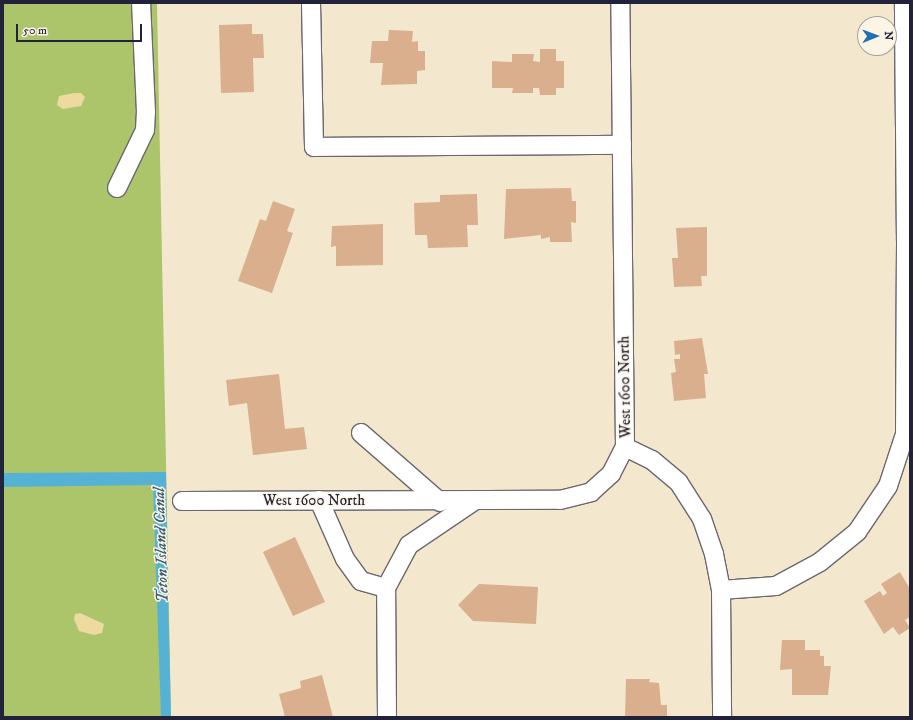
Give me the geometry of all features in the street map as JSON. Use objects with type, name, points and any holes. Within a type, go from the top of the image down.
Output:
[{"type":"street","points":[[117,188],[145,130],[146,112],[141,3]]},
{"type":"street","points":[[311,3],[314,147],[622,145]]},
{"type":"street","name":"West 1600 North","points":[[182,501],[319,500],[440,502],[560,500],[591,492],[611,474],[625,447],[620,3]]},
{"type":"street","points":[[722,590],[776,586],[820,562],[857,532],[888,486],[904,434],[908,243],[904,3]]},
{"type":"street","points":[[361,433],[440,502]]},
{"type":"street","points":[[625,447],[652,460],[678,483],[702,519],[714,554],[722,590],[722,717]]},
{"type":"street","points":[[319,500],[346,559],[361,581],[386,588]]},
{"type":"street","points":[[387,717],[386,588],[410,545],[474,501]]},
{"type":"green space","points":[[3,3],[157,3],[171,717],[3,717]]},
{"type":"sand","points":[[81,93],[85,97],[81,106],[63,109],[57,105],[59,96]]},
{"type":"sand","points":[[80,613],[104,624],[102,633],[94,635],[79,631],[74,619],[75,614]]},
{"type":"water","name":"Teton Island Canal","points":[[166,472],[171,717],[161,717],[153,485],[3,487],[3,473]]},
{"type":"building","points":[[252,24],[252,34],[263,34],[264,58],[253,58],[254,92],[221,93],[219,25]]},
{"type":"building","points":[[389,30],[413,31],[412,42],[418,41],[418,51],[425,51],[425,70],[417,71],[417,84],[381,85],[383,63],[370,63],[372,41],[388,41]]},
{"type":"building","points":[[540,49],[556,49],[556,61],[564,61],[564,88],[556,88],[556,95],[540,95],[539,88],[533,88],[533,93],[512,93],[513,88],[492,88],[492,61],[512,62],[512,54],[534,54],[533,61],[540,62]]},
{"type":"building","points":[[571,188],[572,201],[576,201],[576,223],[571,222],[572,242],[550,242],[550,237],[541,239],[541,235],[504,239],[506,189]]},
{"type":"building","points":[[477,194],[478,225],[467,225],[468,247],[428,248],[427,235],[415,235],[414,203],[440,202],[440,195]]},
{"type":"building","points":[[273,201],[295,209],[287,231],[293,233],[272,293],[238,281],[260,219],[266,221]]},
{"type":"building","points":[[383,224],[383,265],[336,266],[336,246],[331,247],[332,226]]},
{"type":"building","points":[[707,227],[707,276],[701,276],[702,286],[674,287],[672,258],[678,258],[676,228]]},
{"type":"building","points":[[702,338],[708,374],[704,374],[706,398],[674,401],[671,373],[676,372],[674,359],[680,359],[680,354],[675,355],[674,341]]},
{"type":"building","points":[[279,374],[285,429],[304,427],[307,449],[253,455],[247,403],[229,406],[226,380]]},
{"type":"building","points":[[295,537],[325,602],[293,616],[263,552]]},
{"type":"building","points":[[900,572],[910,589],[910,617],[905,620],[910,628],[899,635],[893,627],[884,634],[864,601],[880,591],[883,596],[887,593],[881,584]]},
{"type":"building","points":[[479,584],[538,587],[536,624],[473,621],[458,605]]},
{"type":"building","points":[[782,640],[805,640],[805,650],[820,650],[820,656],[824,656],[824,666],[831,666],[828,695],[792,695],[792,669],[780,670]]},
{"type":"building","points":[[322,675],[333,717],[285,717],[279,694],[301,688],[300,681]]},
{"type":"building","points":[[626,679],[650,679],[649,682],[659,683],[661,705],[667,705],[667,717],[625,717]]}]
